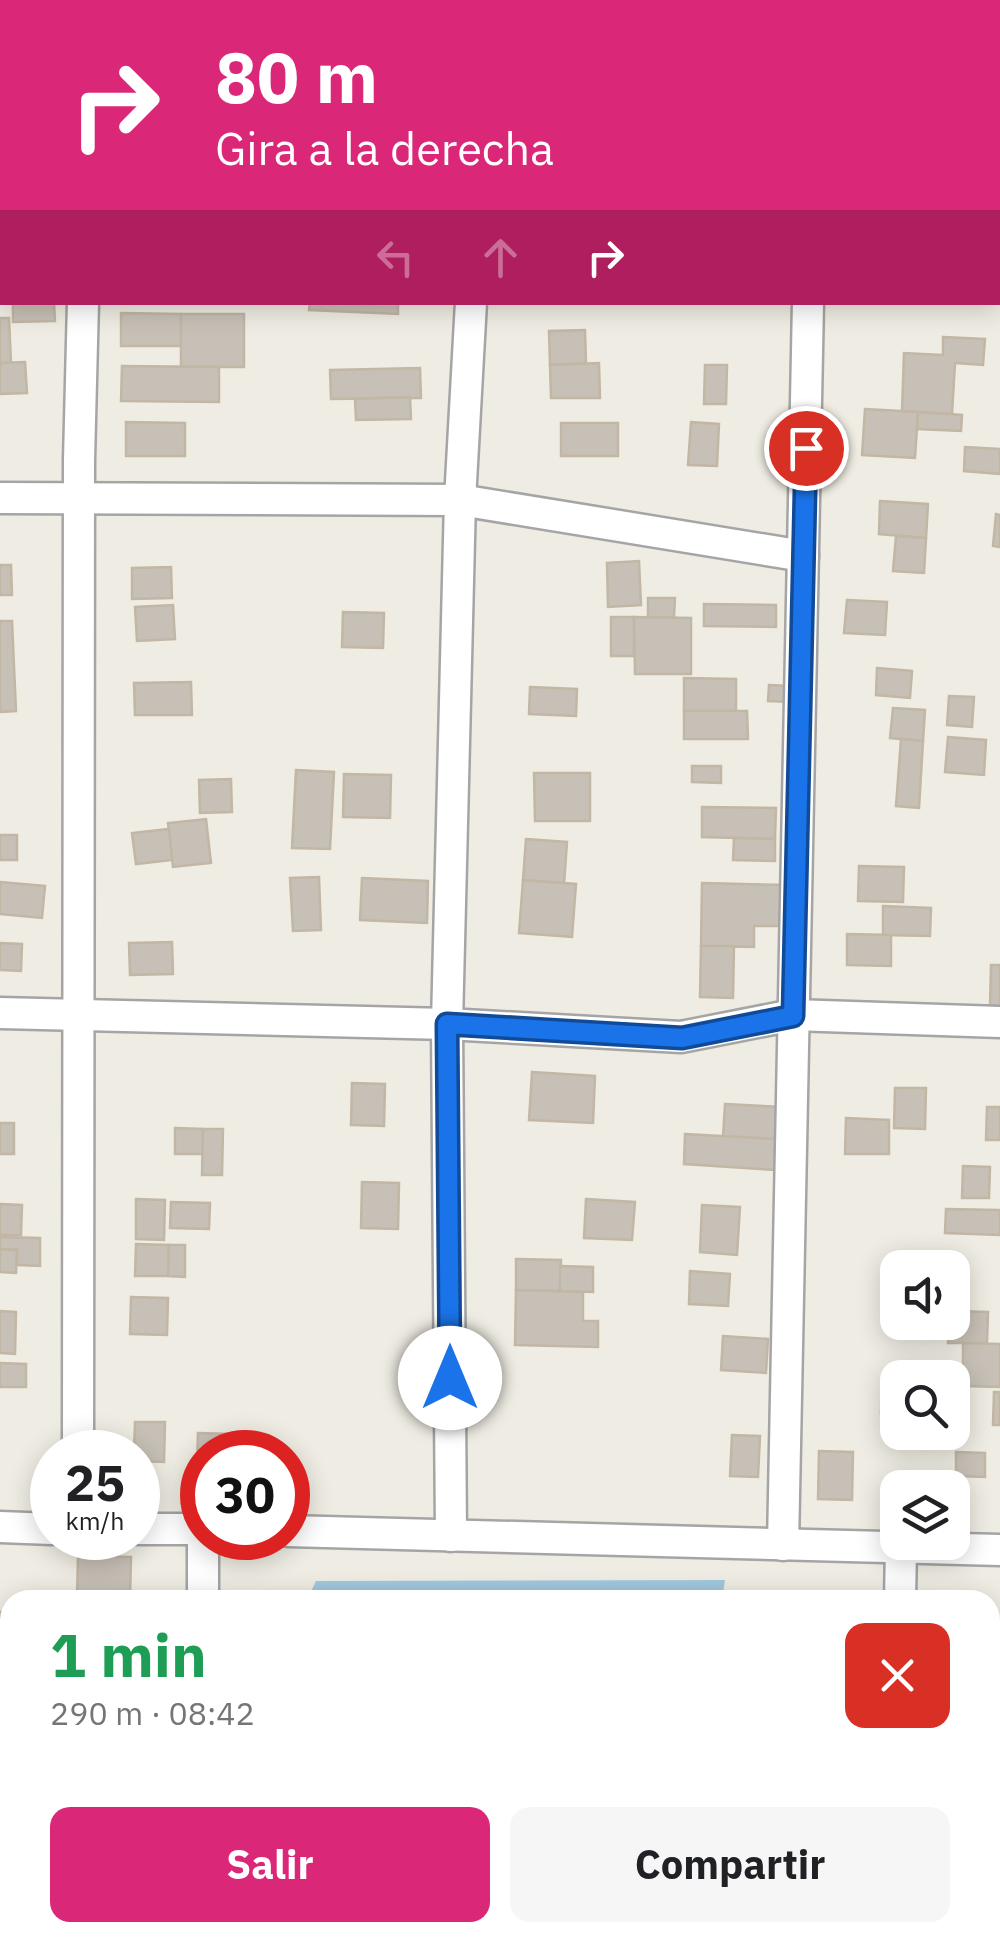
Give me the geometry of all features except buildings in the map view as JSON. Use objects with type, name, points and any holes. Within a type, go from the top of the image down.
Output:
[{"type":"street","points":[[78,1430],[83,305]]},
{"type":"street","points":[[451,1536],[447,1024],[460,500],[471,305]]},
{"type":"street","points":[[783,1544],[808,305]]},
{"type":"street","points":[[0,498],[460,500],[803,556]]},
{"type":"street","points":[[0,1013],[447,1024],[682,1038],[793,1016],[1000,1022]]},
{"type":"street","points":[[0,1527],[30,1528]]},
{"type":"street","points":[[310,1532],[880,1547]]},
{"type":"street","points":[[970,1549],[1000,1550]]},
{"type":"street","points":[[203,1560],[203,1590]]},
{"type":"street","points":[[900,1590],[901,1560]]},
{"type":"water","points":[[725,1580],[724,1590],[312,1590],[316,1581]]},
{"type":"route","points":[[450,1378],[447,1024],[682,1038],[793,1016],[806,448]]}]
